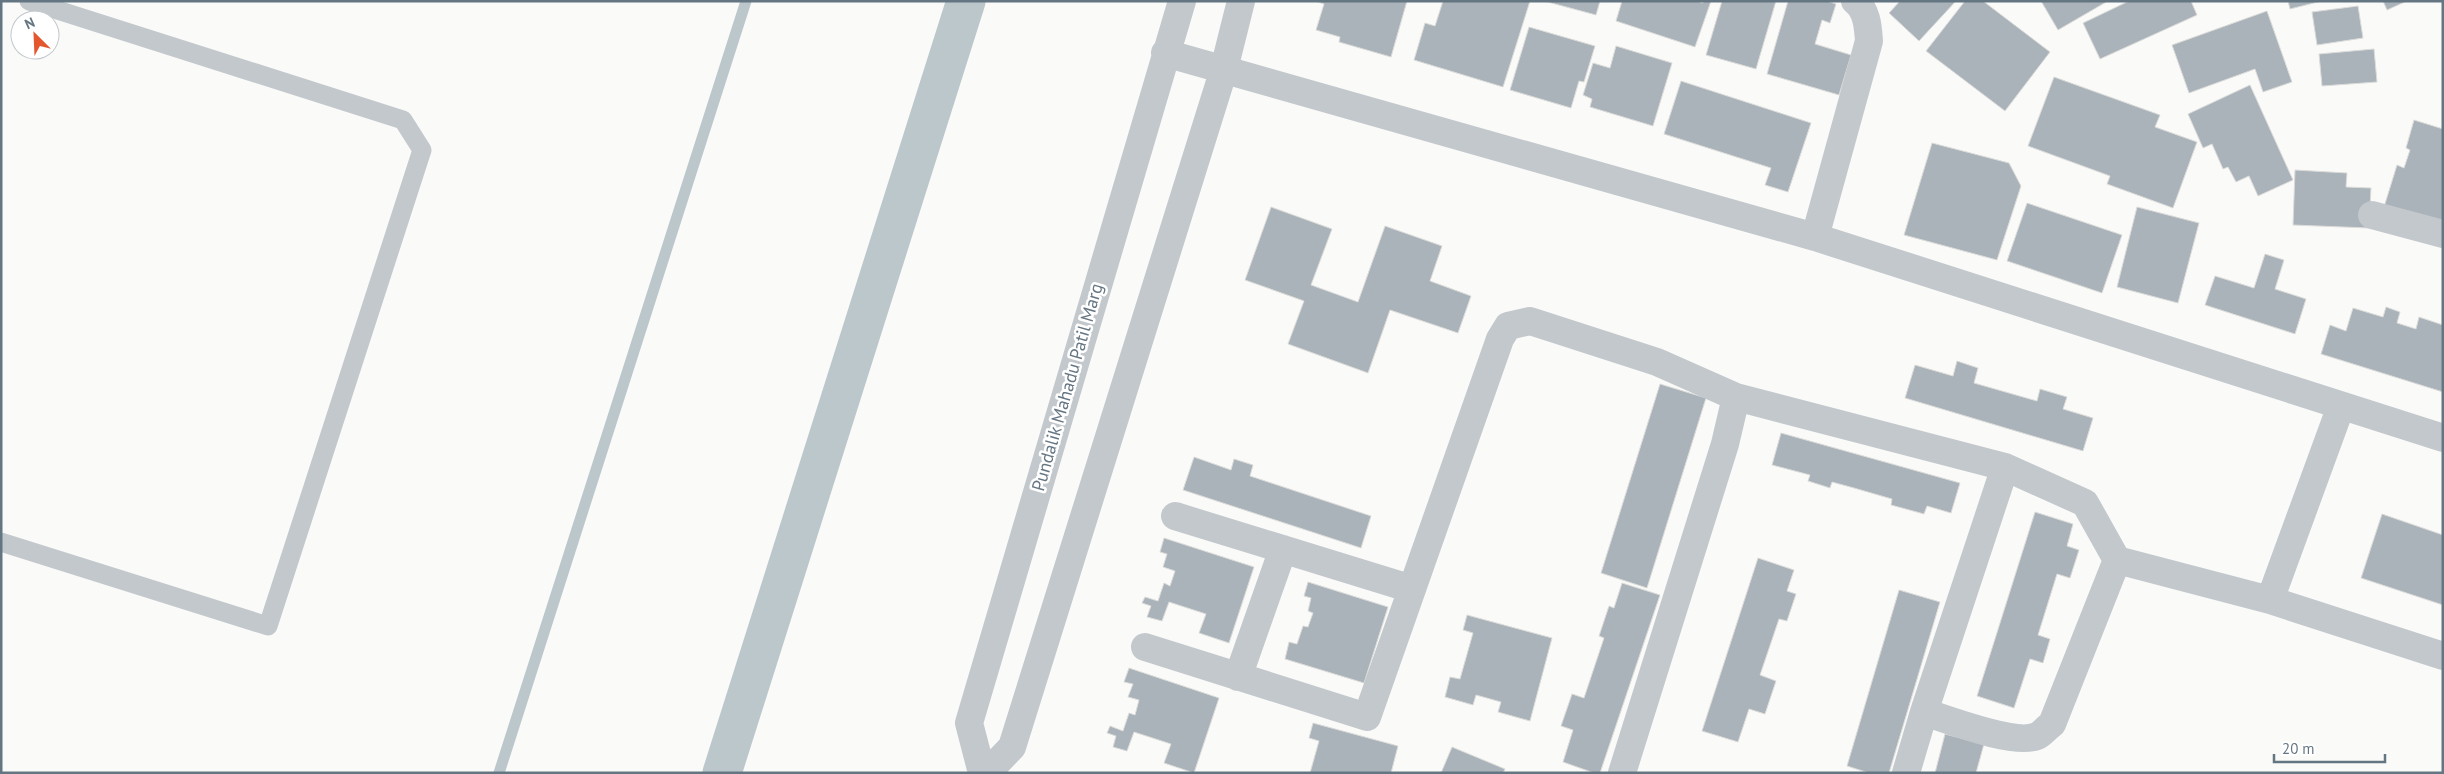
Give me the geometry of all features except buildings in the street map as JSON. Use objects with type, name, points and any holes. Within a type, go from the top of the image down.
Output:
[{"type":"street","name":"Pundalik Mahadu Patil Marg","points":[[982,773],[968,723],[1165,53],[1182,1]]},
{"type":"street","points":[[987,773],[1012,747],[1224,69],[1241,1]]},
{"type":"street","points":[[1815,237],[1869,41],[1868,24],[1861,6],[1855,1]]},
{"type":"street","points":[[1165,53],[1815,237],[2443,438]]},
{"type":"street","points":[[2372,215],[2443,234]]},
{"type":"street","points":[[1145,647],[1367,717],[1500,339],[1508,326],[1530,321],[1657,362],[1736,396],[2005,467],[2085,503],[2117,560],[2270,600],[2443,656]]},
{"type":"street","points":[[1622,773],[1725,444],[1736,396]]},
{"type":"street","points":[[2270,600],[2341,406]]},
{"type":"street","points":[[1906,773],[1924,712],[2005,467]]},
{"type":"street","points":[[1175,516],[1412,589]]},
{"type":"street","points":[[1238,676],[1283,549]]},
{"type":"street","points":[[1924,712],[1983,732],[2018,737],[2036,737],[2052,724],[2117,560]]},
{"type":"lane","points":[[1,542],[268,626],[422,150],[403,120],[28,1]]},
{"type":"waterway","points":[[499,773],[746,1]]},
{"type":"waterway","points":[[722,773],[966,1]]}]
